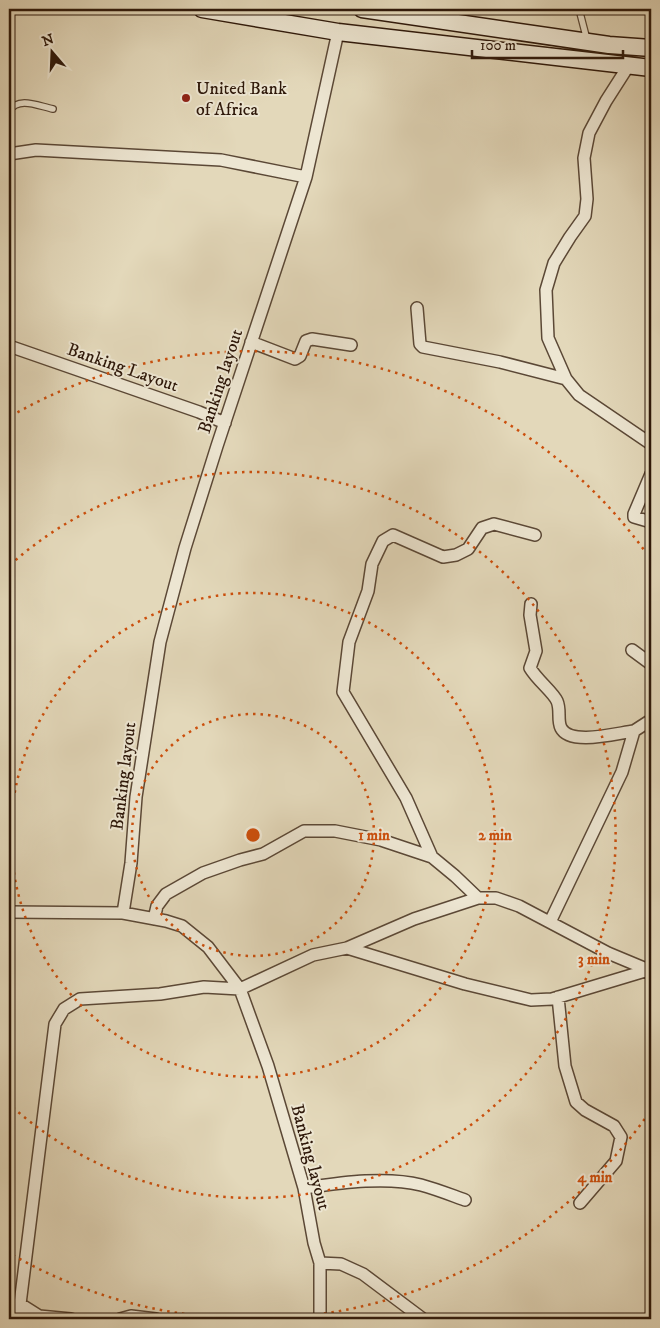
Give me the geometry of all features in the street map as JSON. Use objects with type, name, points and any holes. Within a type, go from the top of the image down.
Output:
[{"type":"main road","points":[[202,9],[338,32],[651,68]]},
{"type":"main road","points":[[362,9],[442,14],[588,42],[651,48]]},
{"type":"street","name":"Banking layout","points":[[320,1319],[320,1263],[314,1243],[304,1188],[268,1066],[240,989],[208,947],[182,926],[122,913],[130,863],[138,788],[160,642],[185,548],[306,176],[338,32]]},
{"type":"street","points":[[629,65],[606,100],[589,133],[584,158],[587,199],[585,216],[554,263],[546,290],[548,338],[566,379],[580,395],[651,444]]},
{"type":"street","points":[[9,154],[36,150],[221,160],[306,176]]},
{"type":"street","points":[[417,308],[420,344],[423,348],[500,362],[566,379]]},
{"type":"street","points":[[251,342],[295,359],[300,356],[306,341],[312,339],[351,345]]},
{"type":"street","name":"Banking Layout","points":[[9,346],[199,412],[225,423]]},
{"type":"street","points":[[651,474],[634,514],[634,518],[637,520],[651,522]]},
{"type":"street","points":[[432,858],[406,798],[343,692],[349,642],[368,591],[372,564],[383,541],[393,535],[443,557],[456,555],[468,549],[482,528],[494,524],[535,535]]},
{"type":"street","points":[[531,604],[530,615],[536,651],[530,668],[545,688],[557,699],[561,729],[567,735],[577,738],[634,731],[651,720]]},
{"type":"street","points":[[632,650],[651,664]]},
{"type":"street","points":[[550,922],[622,772],[634,731]]},
{"type":"street","points":[[154,919],[157,906],[166,894],[203,873],[263,854],[304,832],[335,831],[381,840],[432,858],[455,876],[478,898]]},
{"type":"street","points":[[16,1319],[20,1304],[56,1024],[64,1009],[80,999],[160,994],[204,987],[240,989],[313,955],[347,948],[414,919],[478,898],[496,898],[518,906],[608,952],[648,969]]},
{"type":"street","points":[[9,912],[122,913]]},
{"type":"street","points":[[347,948],[465,984],[531,1000],[552,999],[648,969]]},
{"type":"street","points":[[558,997],[565,1066],[576,1102],[585,1110],[614,1126],[621,1137],[616,1161],[580,1203]]},
{"type":"street","points":[[304,1188],[357,1181],[401,1182],[420,1184],[466,1200]]},
{"type":"street","points":[[320,1263],[341,1264],[363,1274],[423,1319]]},
{"type":"street","points":[[20,1304],[39,1316],[71,1319]]},
{"type":"street","points":[[120,1319],[131,1316],[156,1319]]},
{"type":"lane","points":[[579,9],[588,42]]},
{"type":"lane","points":[[9,111],[18,103],[53,110]]},
{"type":"place","name":"United Bank of Africa","points":[[186,98]]}]
